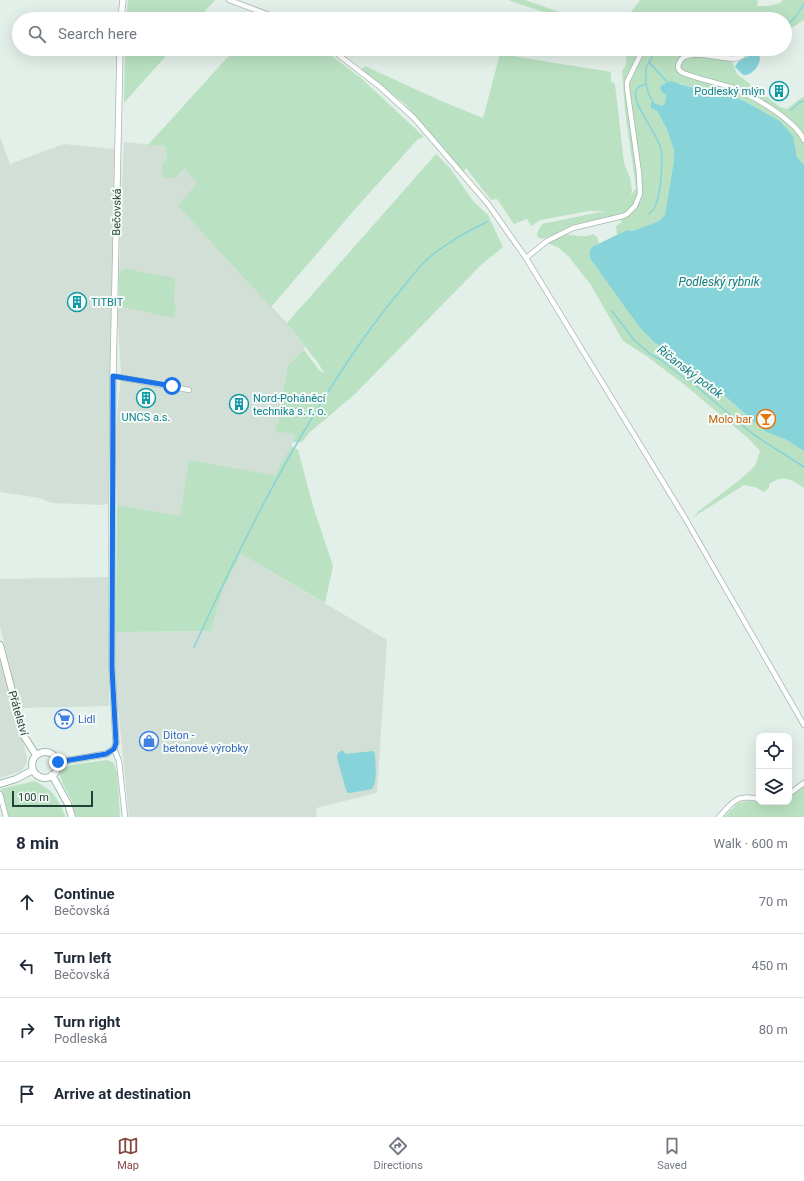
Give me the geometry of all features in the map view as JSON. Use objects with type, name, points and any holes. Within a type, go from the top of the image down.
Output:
[{"type":"main road","name":"Přátelství","points":[[0,645],[24,736],[36,755]]},
{"type":"main road","points":[[42,752],[49,752],[55,756],[58,762],[58,768],[52,776],[41,777],[34,770],[33,760],[36,755],[42,752]]},
{"type":"main road","points":[[0,784],[16,779],[34,770]]},
{"type":"main road","points":[[52,776],[68,804],[72,817]]},
{"type":"street","points":[[122,12],[123,0]]},
{"type":"street","points":[[229,0],[261,12]]},
{"type":"street","name":"Bečovská","points":[[120,56],[113,376],[112,668],[117,737],[114,749],[120,761],[125,817]]},
{"type":"street","points":[[340,56],[380,87],[414,118],[488,204],[526,258],[685,518],[804,725]]},
{"type":"street","points":[[526,258],[547,242],[573,228],[622,216],[627,214],[635,206],[640,194],[639,173],[627,82],[640,56]]},
{"type":"street","points":[[688,56],[679,61],[678,67],[680,72],[743,92],[792,124],[799,131],[804,140]]},
{"type":"street","points":[[713,56],[732,59],[741,56]]},
{"type":"street","points":[[113,376],[189,390]]},
{"type":"street","points":[[58,762],[103,755],[114,749]]},
{"type":"street","points":[[792,792],[804,783]]},
{"type":"street","points":[[0,794],[6,817]]},
{"type":"street","points":[[719,817],[740,797],[756,798]]},
{"type":"shaded area","points":[[0,137],[10,164],[64,144],[114,149],[108,503],[104,505],[52,503],[40,498],[0,492]]},
{"type":"shaded area","points":[[124,142],[165,146],[167,156],[161,167],[176,178],[185,168],[198,183],[178,206],[288,324],[305,347],[304,350],[288,365],[278,423],[274,431],[297,435],[275,475],[190,460],[180,516],[117,505],[115,440],[121,373],[118,321]]},
{"type":"shaded area","points":[[241,554],[387,640],[377,793],[316,808],[317,817],[129,817],[116,686],[116,632],[211,631],[223,590]]},
{"type":"shaded area","points":[[108,577],[109,706],[20,708],[0,626],[0,579]]},
{"type":"shaded area","points":[[0,662],[27,757],[26,765],[21,771],[0,778]]},
{"type":"green space","points":[[128,0],[215,0],[204,12],[127,12]]},
{"type":"green space","points":[[508,0],[525,0],[559,12],[543,12]]},
{"type":"green space","points":[[640,0],[758,0],[757,6],[769,6],[780,3],[783,0],[804,0],[804,20],[792,28],[792,12],[631,12]]},
{"type":"green space","points":[[125,56],[166,56],[124,103]]},
{"type":"green space","points":[[229,56],[331,56],[361,78],[423,136],[423,138],[417,140],[357,207],[271,307],[178,206],[197,183],[185,168],[176,178],[163,178],[161,167],[167,156],[165,146],[148,145]]},
{"type":"green space","points":[[499,56],[512,56],[611,72],[611,81],[615,84],[624,163],[630,178],[632,190],[631,195],[636,188],[625,111],[622,70],[626,66],[626,57],[722,56],[732,61],[737,74],[780,107],[787,109],[804,97],[804,165],[797,157],[793,136],[780,121],[746,102],[723,92],[690,87],[680,83],[661,91],[666,95],[665,103],[662,106],[651,102],[665,124],[671,137],[674,150],[673,173],[665,215],[659,221],[633,231],[627,230],[617,235],[616,226],[622,222],[618,215],[578,224],[542,239],[538,237],[537,233],[542,224],[605,211],[589,211],[540,220],[531,226],[527,219],[514,224],[497,199],[491,200],[466,168],[463,172],[405,104],[361,70],[365,66],[441,101],[483,118]]},
{"type":"green space","points":[[436,154],[450,168],[473,201],[488,215],[503,247],[482,264],[355,394],[309,433],[302,442],[293,442],[296,435],[274,431],[278,423],[288,365],[304,350],[319,370],[325,374],[287,323]]},
{"type":"green space","points":[[593,234],[597,237],[599,243],[592,247],[632,317],[642,330],[655,343],[702,376],[766,432],[785,439],[804,451],[804,488],[791,480],[783,478],[769,484],[769,488],[764,492],[755,487],[744,485],[692,518],[755,466],[760,451],[749,439],[685,385],[645,355],[623,341],[591,285],[569,257],[559,248],[548,243],[563,235],[589,236]]},
{"type":"green space","points":[[126,269],[175,279],[174,305],[176,306],[174,318],[119,306],[119,274],[121,271]]},
{"type":"green space","points":[[291,446],[298,450],[313,506],[333,566],[325,603],[241,554],[223,590],[211,631],[116,632],[117,505],[180,516],[189,460],[275,475]]},
{"type":"green space","points":[[107,760],[114,763],[117,773],[120,817],[76,817],[72,801],[60,775],[62,769],[71,765]]},
{"type":"green space","points":[[34,781],[54,795],[66,817],[9,817],[1,789]]},
{"type":"green space","points":[[804,786],[804,817],[724,817],[738,803],[748,801],[756,802],[756,805],[792,805],[792,796]]},
{"type":"water","points":[[749,56],[760,57],[759,64],[755,70],[746,75],[743,75],[735,67],[738,62]]},
{"type":"water","name":"Podleský rybník","points":[[670,81],[690,87],[723,92],[746,102],[780,121],[793,136],[797,157],[804,165],[804,451],[785,439],[766,432],[702,376],[655,343],[632,317],[590,258],[590,251],[592,247],[627,230],[633,231],[659,221],[665,215],[674,161],[674,150],[667,129],[657,111],[651,108],[651,102],[662,106],[665,103],[666,95],[661,91],[660,87]]},
{"type":"water","points":[[342,750],[346,754],[373,751],[375,754],[376,772],[375,782],[372,789],[348,793],[337,758],[338,753]]},
{"type":"waterway","name":"Říčanský potok","points":[[792,20],[804,4]]},
{"type":"waterway","name":"Říčanský potok","points":[[649,214],[655,207],[659,194],[662,155],[659,143],[637,103],[636,91],[637,88],[646,84],[646,68],[652,56]]},
{"type":"waterway","points":[[649,62],[667,82]]},
{"type":"waterway","points":[[646,84],[649,95],[654,104]]},
{"type":"waterway","points":[[791,110],[800,102],[804,101]]},
{"type":"waterway","points":[[194,647],[231,568],[271,490],[314,415],[361,342],[377,320],[428,258],[458,237],[487,222]]},
{"type":"waterway","name":"Říčanský potok","points":[[612,311],[634,340],[650,354],[689,380],[754,435],[804,467]]},
{"type":"place","name":"Podleský mlýn","points":[[779,91]]},
{"type":"place","name":"TITBIT","points":[[77,302]]},
{"type":"place","name":"UNCS a.s.","points":[[146,398]]},
{"type":"place","name":"Nord-Poháněcí technika s. r. o.","points":[[239,404]]},
{"type":"place","name":"Molo bar","points":[[766,419]]},
{"type":"place","name":"Lidl","points":[[64,719]]},
{"type":"place","name":"Diton - betonové výrobky","points":[[149,741]]},
{"type":"route","points":[[58,762],[106,754],[114,749],[117,737],[112,668],[113,376],[172,386]]}]
